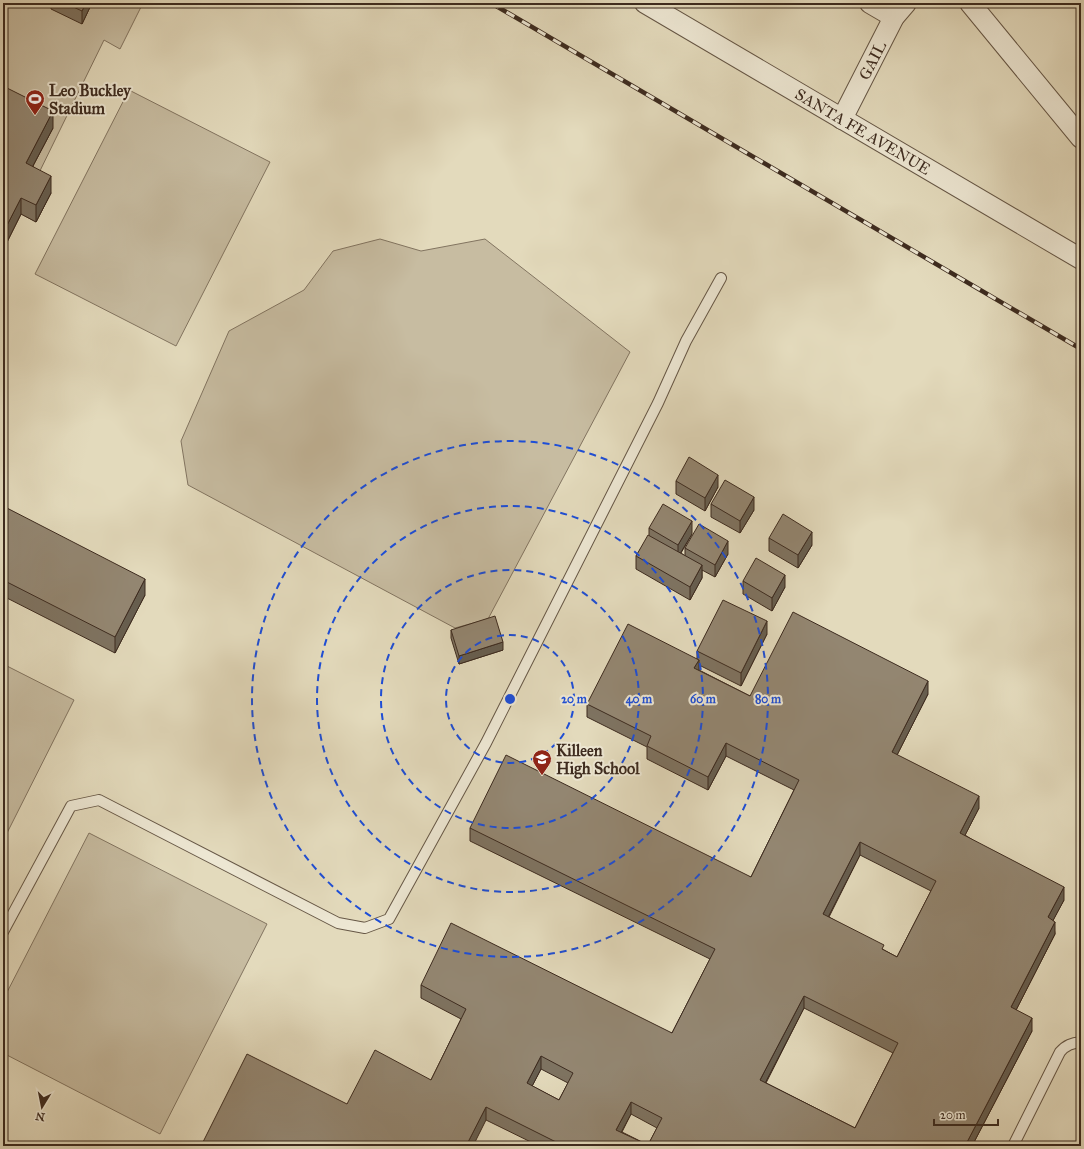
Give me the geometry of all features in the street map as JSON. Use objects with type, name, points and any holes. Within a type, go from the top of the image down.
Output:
[{"type":"street","name":"SANTA FE AVENUE","points":[[644,3],[1081,259]]},
{"type":"street","points":[[870,3],[900,10]]},
{"type":"street","points":[[970,3],[1081,138]]},
{"type":"street","name":"GAIL","points":[[842,119],[900,10]]},
{"type":"lane","points":[[3,932],[71,806],[99,800],[338,923],[364,928],[389,919],[486,743],[658,403],[686,341],[721,278]]},
{"type":"lane","points":[[1013,1146],[1060,1052],[1065,1046],[1072,1043],[1081,1042]]},
{"type":"shaded area","name":"Leo Buckley Stadium","points":[[3,3],[143,3],[120,49],[104,40],[34,183],[51,193],[36,222],[21,214],[3,250]]},
{"type":"shaded area","points":[[129,90],[270,162],[176,346],[35,274]]},
{"type":"shaded area","points":[[380,239],[421,251],[485,239],[630,352],[488,619],[455,628],[188,485],[181,441],[229,331],[304,290],[333,251]]},
{"type":"shaded area","points":[[3,664],[74,700],[3,841]]},
{"type":"shaded area","points":[[89,833],[267,924],[160,1134],[3,1053],[3,1000]]},
{"type":"building","points":[[65,3],[86,3],[82,11]]},
{"type":"building","points":[[3,86],[53,111],[26,163],[51,176],[36,205],[21,198],[3,233]]},
{"type":"building","points":[[689,457],[718,475],[705,498],[676,481]]},
{"type":"building","points":[[725,480],[754,497],[740,521],[711,504]]},
{"type":"building","points":[[663,504],[692,521],[678,545],[649,528]]},
{"type":"building","points":[[3,506],[145,579],[115,637],[3,580]]},
{"type":"building","points":[[783,514],[812,532],[798,555],[769,538]]},
{"type":"building","points":[[699,524],[728,541],[715,565],[685,548]]},
{"type":"building","points":[[648,535],[702,565],[690,587],[636,556]]},
{"type":"building","points":[[756,558],[785,575],[772,598],[743,581]]},
{"type":"building","points":[[723,600],[767,621],[741,673],[697,651]]},
{"type":"building","points":[[793,612],[928,681],[892,752],[979,796],[960,833],[1064,887],[1048,917],[1055,922],[1011,1007],[1032,1018],[965,1146],[564,1146],[486,1107],[466,1146],[201,1146],[247,1054],[347,1104],[375,1050],[431,1080],[466,1009],[421,985],[451,923],[672,1033],[715,949],[470,828],[506,755],[751,877],[799,780],[726,743],[708,777],[647,746],[651,736],[587,704],[628,624],[699,660],[694,668],[750,696]],"holes":[[[860,842],[936,881],[897,957],[882,949],[884,945],[823,914]],[[804,996],[898,1043],[855,1128],[760,1080]],[[541,1056],[573,1073],[559,1100],[527,1083]],[[631,1102],[662,1118],[648,1145],[616,1130]]]},
{"type":"building","points":[[495,616],[503,642],[459,656],[451,630]]},
{"type":"railway","points":[[491,3],[1081,349]]},
{"type":"place","name":"Leo Buckley Stadium","points":[[35,116]]},
{"type":"place","name":"Killeen High School","points":[[542,776]]}]
